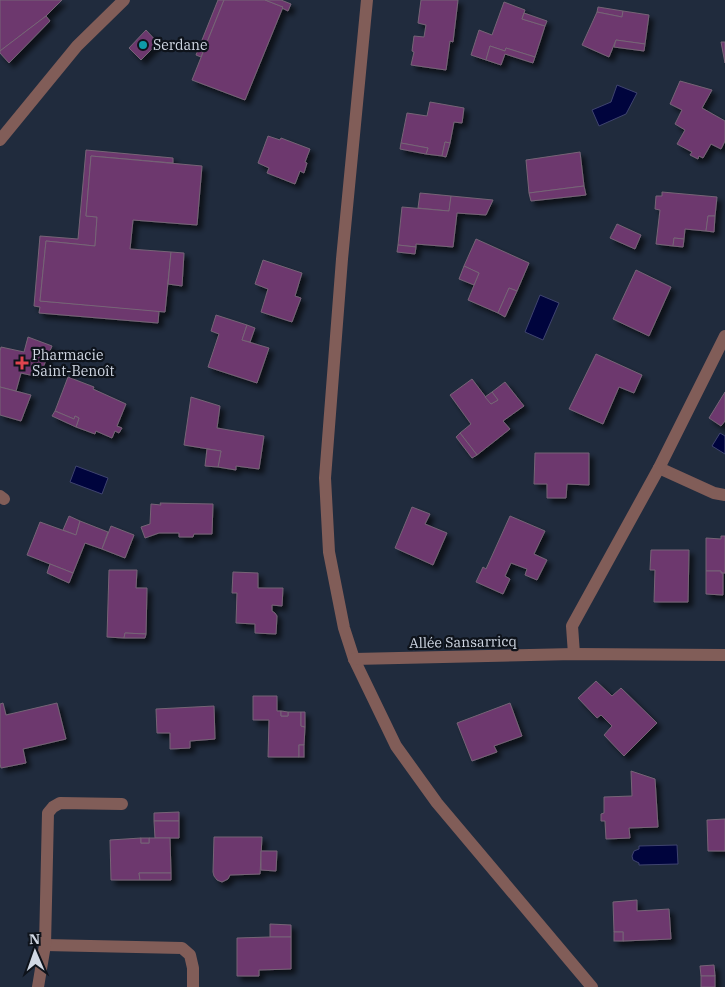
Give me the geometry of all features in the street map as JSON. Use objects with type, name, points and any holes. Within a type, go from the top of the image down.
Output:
[{"type":"street","points":[[0,140],[77,46],[124,0]]},
{"type":"street","points":[[367,0],[325,478],[329,552],[344,628],[354,659],[396,746],[437,803],[592,987]]},
{"type":"street","points":[[574,654],[572,626],[659,468],[725,336]]},
{"type":"street","points":[[659,468],[714,494],[725,495]]},
{"type":"street","name":"Allée Sansarricq","points":[[354,659],[574,654],[725,655]]},
{"type":"street","points":[[38,987],[45,945],[48,813],[60,803],[122,804]]},
{"type":"street","points":[[45,945],[182,948],[190,955],[193,968],[193,987]]},
{"type":"shaded area","points":[[617,85],[637,93],[626,114],[599,126],[592,110],[611,102]]},
{"type":"shaded area","points":[[540,295],[559,303],[543,340],[525,332]]},
{"type":"shaded area","points":[[720,433],[725,436],[725,454],[712,446]]},
{"type":"shaded area","points":[[76,466],[108,478],[102,494],[70,482]]},
{"type":"shaded area","points":[[677,845],[678,864],[639,865],[639,863],[633,860],[634,851],[639,849],[639,846]]},
{"type":"building","points":[[0,0],[62,0],[46,16],[0,51]]},
{"type":"building","points":[[218,0],[224,0],[201,57],[196,55]]},
{"type":"building","points":[[224,0],[265,0],[283,7],[245,100],[192,80]]},
{"type":"building","points":[[265,0],[281,0],[291,4],[288,11]]},
{"type":"building","points":[[421,0],[458,0],[453,42],[450,41],[446,70],[411,65],[414,52],[412,51],[414,36],[424,37],[426,25],[418,23]]},
{"type":"building","points":[[504,2],[525,10],[522,19],[545,26],[535,57],[506,48],[505,51],[490,46],[486,60],[471,55],[479,30],[492,35]]},
{"type":"building","points":[[598,7],[623,11],[622,17],[597,12]]},
{"type":"building","points":[[623,11],[649,15],[645,44],[616,40],[609,57],[582,45],[597,12],[622,17]]},
{"type":"building","points":[[524,13],[547,21],[545,26],[522,19]]},
{"type":"building","points":[[46,16],[50,21],[9,63],[0,51]]},
{"type":"building","name":"Serdane","points":[[146,30],[158,43],[141,60],[129,48]]},
{"type":"building","points":[[616,40],[645,44],[644,51],[614,47]]},
{"type":"building","points":[[721,42],[725,42],[725,63]]},
{"type":"building","points":[[490,46],[505,51],[506,48],[535,57],[533,63],[505,54],[501,65],[486,60]]},
{"type":"building","points":[[680,81],[712,90],[702,108],[725,121],[725,141],[721,149],[711,144],[703,158],[699,156],[698,159],[690,155],[692,152],[677,144],[685,130],[675,124],[682,110],[670,104]]},
{"type":"building","points":[[430,102],[464,108],[462,123],[454,122],[450,143],[445,142],[442,156],[426,154],[428,148],[401,143],[407,113],[427,116]]},
{"type":"building","points":[[268,136],[280,140],[281,138],[310,149],[305,162],[307,163],[304,173],[300,171],[295,184],[267,173],[269,168],[258,163]]},
{"type":"building","points":[[445,142],[450,143],[446,157],[442,156]]},
{"type":"building","points":[[401,143],[428,148],[426,154],[400,149]]},
{"type":"building","points":[[86,150],[173,158],[173,163],[91,156],[86,216],[97,217],[95,246],[46,241],[40,301],[159,311],[158,323],[39,313],[40,307],[34,306],[40,236],[78,239]]},
{"type":"building","points":[[580,152],[584,186],[529,193],[526,160]]},
{"type":"building","points":[[91,156],[202,166],[197,225],[133,220],[130,249],[171,252],[165,312],[40,301],[46,241],[95,246],[97,217],[86,216]]},
{"type":"building","points":[[584,186],[586,195],[531,201],[529,193]]},
{"type":"building","points":[[662,192],[717,197],[715,216],[708,216],[706,231],[685,229],[684,239],[674,238],[673,246],[656,244],[660,210],[655,209],[656,196],[662,196]]},
{"type":"building","points":[[420,193],[451,196],[449,211],[418,208]]},
{"type":"building","points":[[451,196],[493,200],[486,215],[457,213],[453,247],[416,244],[416,247],[398,245],[402,207],[449,211]]},
{"type":"building","points":[[708,216],[715,216],[714,232],[706,231]]},
{"type":"building","points":[[617,224],[641,235],[635,249],[610,238]]},
{"type":"building","points":[[674,238],[684,239],[683,247],[673,246]]},
{"type":"building","points":[[476,239],[529,263],[517,291],[509,288],[498,313],[468,300],[479,273],[464,266]]},
{"type":"building","points":[[398,245],[416,247],[415,254],[397,252]]},
{"type":"building","points":[[171,252],[184,253],[182,286],[168,284]]},
{"type":"building","points":[[263,260],[302,273],[295,296],[301,298],[292,322],[261,312],[268,289],[255,284]]},
{"type":"building","points":[[464,266],[479,273],[474,285],[459,279]]},
{"type":"building","points":[[636,270],[671,287],[649,336],[613,319]]},
{"type":"building","points":[[509,288],[517,291],[505,317],[498,313]]},
{"type":"building","points":[[216,315],[247,325],[242,340],[269,348],[257,383],[208,367],[219,334],[211,331]]},
{"type":"building","points":[[247,325],[255,328],[250,342],[242,340]]},
{"type":"building","name":"Pharmacie Saint-Benoît","points":[[28,337],[52,346],[39,377],[21,373],[16,391],[0,387],[1,347],[24,352]]},
{"type":"building","points":[[596,354],[642,375],[634,393],[619,387],[603,424],[569,409]]},
{"type":"building","points":[[68,377],[94,387],[93,389],[126,404],[117,426],[122,428],[119,433],[115,431],[112,438],[96,431],[95,434],[76,427],[79,418],[75,416],[74,419],[55,411]]},
{"type":"building","points":[[472,379],[491,404],[498,400],[492,392],[505,382],[524,406],[503,421],[510,429],[477,455],[460,433],[471,424],[450,395]]},
{"type":"building","points":[[0,387],[31,395],[21,421],[0,415]]},
{"type":"building","points":[[492,392],[498,400],[491,404],[485,397]]},
{"type":"building","points":[[725,392],[725,421],[721,426],[709,418]]},
{"type":"building","points":[[191,397],[220,406],[217,428],[264,436],[259,469],[236,466],[236,470],[218,467],[221,451],[184,445]]},
{"type":"building","points":[[55,411],[74,419],[75,416],[79,418],[76,427],[52,416]]},
{"type":"building","points":[[460,433],[477,455],[472,458],[456,437]]},
{"type":"building","points":[[207,449],[221,451],[218,467],[205,466]]},
{"type":"building","points":[[535,453],[589,453],[589,485],[567,484],[566,498],[547,498],[547,484],[534,484]]},
{"type":"building","points":[[160,503],[213,504],[212,534],[194,534],[193,537],[179,537],[179,533],[159,533],[145,538],[141,527],[150,524],[151,504],[161,505]]},
{"type":"building","points":[[412,507],[430,514],[425,524],[447,533],[433,565],[395,548]]},
{"type":"building","points":[[69,516],[80,521],[76,535],[63,530]]},
{"type":"building","points":[[510,516],[545,531],[534,554],[547,560],[537,580],[525,575],[527,569],[511,563],[505,576],[510,579],[503,594],[476,582],[483,567],[486,569]]},
{"type":"building","points":[[80,521],[108,532],[102,549],[85,543],[73,573],[27,555],[40,522],[76,535]]},
{"type":"building","points":[[111,526],[134,535],[125,558],[102,549]]},
{"type":"building","points":[[721,536],[725,536],[725,573],[721,573],[721,571],[706,571],[706,538],[721,539]]},
{"type":"building","points":[[651,550],[689,550],[688,602],[654,602],[655,570],[650,570]]},
{"type":"building","points":[[50,564],[73,573],[69,583],[47,573]]},
{"type":"building","points":[[109,570],[137,570],[136,588],[147,588],[146,634],[125,633],[124,638],[107,637]]},
{"type":"building","points":[[706,571],[721,571],[723,573],[723,595],[706,594]]},
{"type":"building","points":[[233,572],[258,573],[258,588],[283,588],[282,606],[272,605],[272,611],[277,616],[276,634],[255,633],[255,624],[236,623],[237,593],[232,593]]},
{"type":"building","points":[[125,633],[146,634],[145,638],[124,638]]},
{"type":"building","points":[[596,681],[612,696],[621,688],[657,723],[624,756],[604,735],[612,726],[601,715],[597,718],[578,698]]},
{"type":"building","points":[[253,696],[277,696],[277,711],[281,711],[281,716],[288,716],[288,712],[301,712],[301,726],[305,727],[304,745],[299,745],[299,757],[268,757],[269,720],[253,720]]},
{"type":"building","points":[[3,703],[6,715],[57,703],[66,739],[23,749],[26,763],[1,768],[0,704]]},
{"type":"building","points":[[510,703],[522,736],[494,746],[497,752],[472,761],[457,723]]},
{"type":"building","points":[[214,706],[215,739],[190,741],[190,748],[170,749],[170,733],[157,733],[156,709]]},
{"type":"building","points":[[281,711],[288,712],[288,716],[281,716]]},
{"type":"building","points":[[301,712],[305,712],[305,727],[301,726]]},
{"type":"building","points":[[299,745],[304,745],[304,757],[299,757]]},
{"type":"building","points":[[631,771],[655,779],[658,827],[629,828],[630,838],[606,839],[605,821],[601,821],[601,814],[604,813],[604,797],[632,796]]},
{"type":"building","points":[[179,812],[179,821],[154,821],[154,813]]},
{"type":"building","points":[[725,819],[725,851],[708,851],[707,820]]},
{"type":"building","points":[[154,821],[179,821],[179,838],[155,838]]},
{"type":"building","points":[[214,837],[262,837],[260,874],[230,875],[228,879],[222,882],[217,880],[213,872]]},
{"type":"building","points":[[141,838],[141,843],[149,843],[149,838],[170,838],[171,873],[139,873],[140,880],[111,880],[110,840]]},
{"type":"building","points":[[141,838],[149,838],[149,843],[141,843]]},
{"type":"building","points":[[261,851],[277,851],[276,871],[261,870]]},
{"type":"building","points":[[139,873],[171,873],[171,880],[140,880]]},
{"type":"building","points":[[637,900],[637,911],[669,909],[671,939],[623,941],[623,932],[614,932],[613,902]]},
{"type":"building","points":[[270,924],[291,925],[291,937],[270,937]]},
{"type":"building","points":[[614,932],[623,932],[623,941],[614,941]]},
{"type":"building","points":[[291,937],[291,969],[259,970],[259,976],[237,976],[237,938]]},
{"type":"building","points":[[714,965],[715,976],[701,976],[700,966]]},
{"type":"building","points":[[701,976],[715,976],[715,987],[701,987]]},
{"type":"place","name":"Serdane","points":[[143,45]]},
{"type":"place","name":"Pharmacie Saint-Benoît","points":[[22,363]]}]
